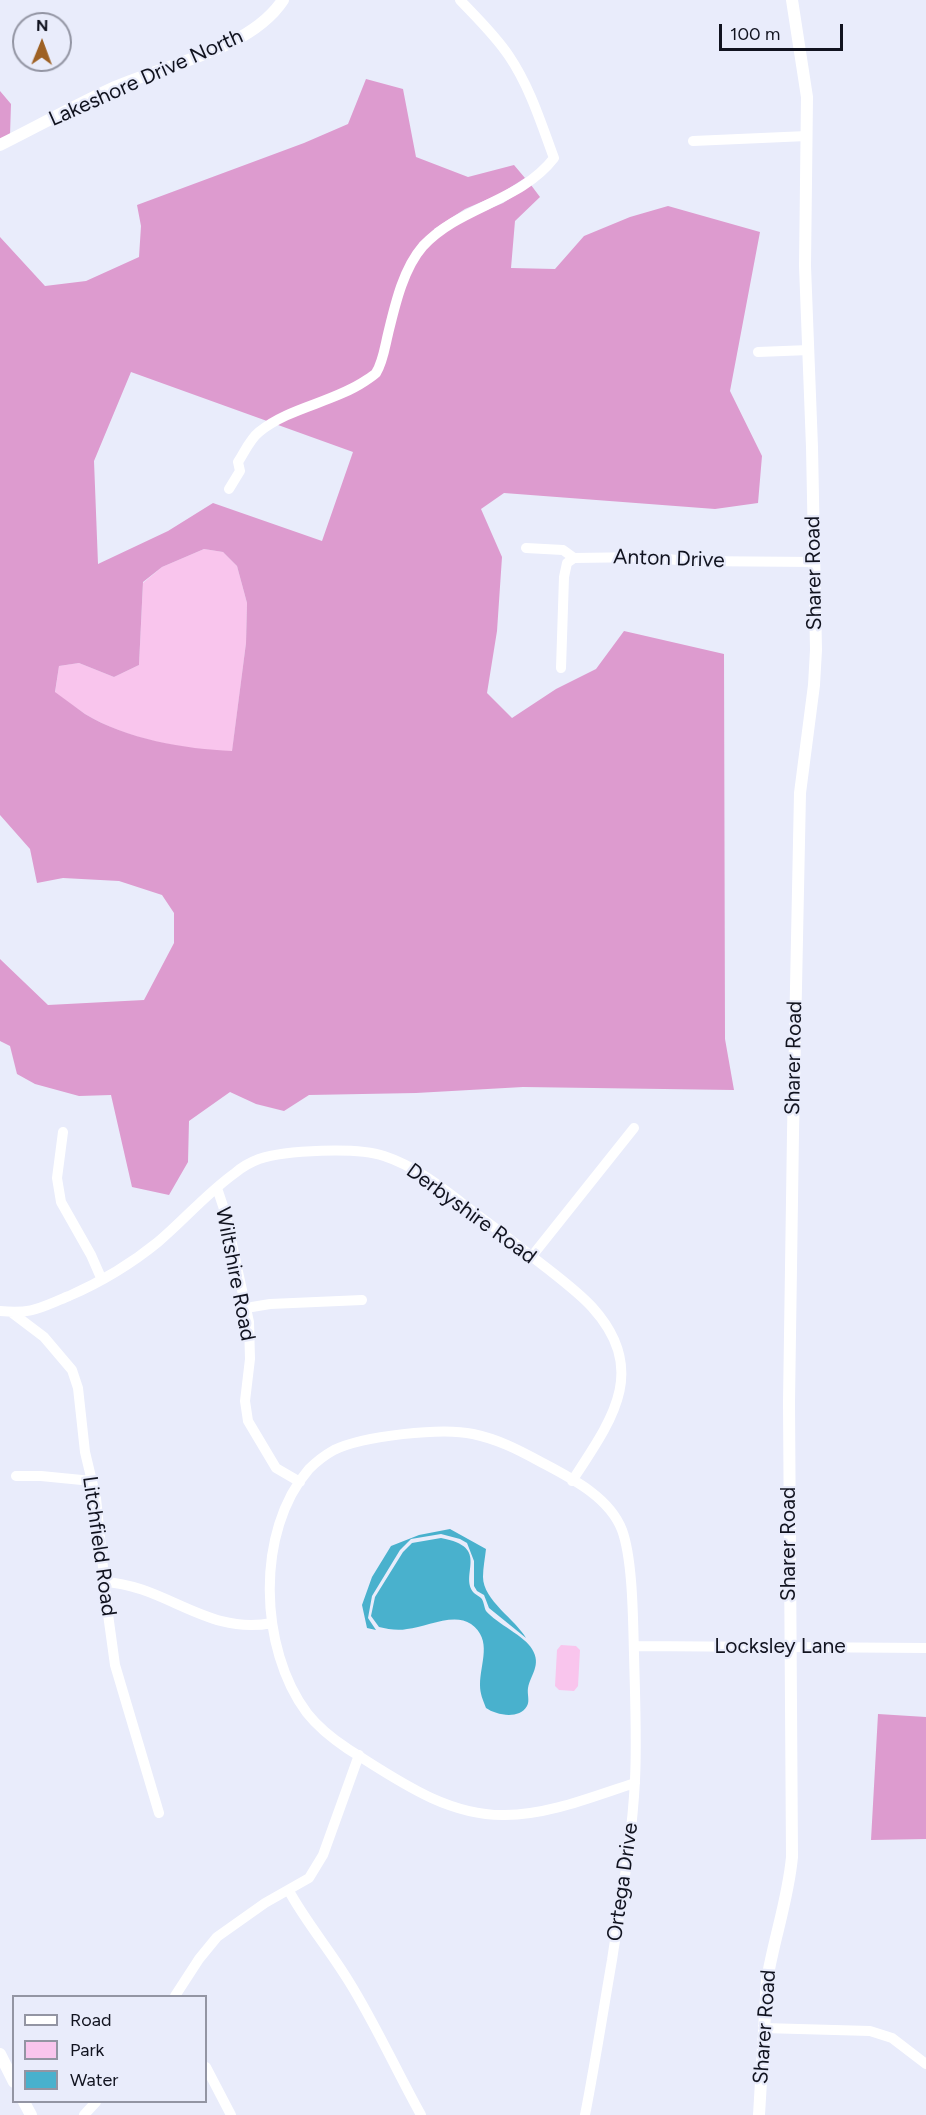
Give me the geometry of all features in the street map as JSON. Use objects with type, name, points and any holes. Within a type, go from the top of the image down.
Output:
[{"type":"street","name":"Lakeshore Drive North","points":[[0,145],[114,88],[244,36],[270,17],[283,0]]},
{"type":"street","points":[[230,489],[240,471],[238,462],[257,433],[284,416],[357,386],[375,374],[384,352],[393,311],[412,260],[424,245],[439,231],[466,213],[518,189],[547,167],[554,158],[536,107],[510,57],[460,0]]},
{"type":"street","name":"Sharer Road","points":[[759,2115],[771,1958],[787,1900],[792,1857],[789,1402],[799,810],[816,650],[805,266],[807,97],[792,0]]},
{"type":"street","points":[[693,141],[807,136]]},
{"type":"street","points":[[758,352],[809,350]]},
{"type":"street","name":"Anton Drive","points":[[526,548],[563,550],[574,558],[646,557],[688,561],[814,562]]},
{"type":"street","points":[[561,668],[564,577],[567,563],[574,558]]},
{"type":"street","points":[[532,1256],[634,1128]]},
{"type":"street","points":[[63,1132],[57,1178],[62,1202],[102,1280]]},
{"type":"street","name":"Derbyshire Road","points":[[5,1311],[30,1312],[102,1280],[159,1241],[234,1173],[260,1159],[334,1151],[373,1153],[398,1161],[424,1176],[580,1294],[604,1321],[617,1344],[622,1363],[622,1374],[614,1410],[600,1439],[572,1481]]},
{"type":"street","name":"Wiltshire Road","points":[[218,1188],[246,1308],[250,1348],[245,1401],[248,1421],[276,1468],[300,1482]]},
{"type":"street","points":[[246,1308],[270,1304],[362,1300]]},
{"type":"street","name":"Litchfield Road","points":[[5,1311],[44,1337],[72,1370],[78,1388],[85,1452],[96,1498],[115,1665],[159,1813]]},
{"type":"street","name":"Ortega Drive","points":[[585,2115],[627,1867],[635,1783],[634,1646],[624,1534],[609,1508],[572,1481],[505,1443],[471,1434],[449,1431],[382,1438],[339,1448],[320,1459],[291,1495],[281,1520],[272,1555],[269,1594],[272,1623],[282,1662],[308,1714],[337,1742],[427,1796],[464,1810],[491,1815],[529,1813],[635,1783]]},
{"type":"street","points":[[16,1476],[92,1481]]},
{"type":"street","points":[[105,1582],[138,1588],[203,1616],[227,1623],[247,1626],[272,1623]]},
{"type":"street","name":"Locksley Lane","points":[[634,1646],[926,1648]]},
{"type":"street","points":[[176,1995],[199,1959],[217,1937],[265,1903],[309,1878],[316,1869],[359,1755]]},
{"type":"street","points":[[289,1891],[363,2004],[421,2115]]},
{"type":"street","points":[[764,2028],[870,2031],[892,2038],[926,2064]]},
{"type":"street","points":[[0,2054],[12,2078]]},
{"type":"street","points":[[207,2069],[231,2115]]},
{"type":"street","points":[[84,2115],[95,2103]]},
{"type":"green space","points":[[204,549],[223,552],[237,566],[247,603],[246,643],[232,752],[176,746],[138,737],[85,714],[55,693],[59,666],[79,663],[114,677],[139,665],[143,583],[162,567]]},
{"type":"green space","points":[[561,1645],[576,1646],[580,1650],[578,1686],[574,1691],[559,1690],[555,1686],[557,1650]]},
{"type":"shaded area","points":[[366,79],[403,89],[416,157],[468,177],[514,165],[525,178],[500,194],[465,209],[434,229],[437,237],[468,218],[503,203],[531,185],[540,197],[515,221],[511,268],[555,269],[584,236],[630,217],[668,206],[760,232],[730,391],[762,456],[758,503],[715,509],[504,493],[481,509],[502,557],[497,631],[487,693],[512,718],[556,689],[596,669],[624,631],[724,654],[725,1039],[734,1090],[523,1087],[416,1093],[309,1095],[284,1111],[256,1104],[230,1092],[189,1121],[188,1162],[169,1195],[132,1187],[111,1095],[79,1096],[35,1084],[17,1074],[10,1046],[0,1041],[0,959],[48,1005],[144,1000],[174,943],[174,913],[162,895],[119,881],[63,878],[37,883],[30,849],[0,815],[0,237],[45,286],[86,281],[139,257],[141,226],[137,205],[304,143],[348,124]],"holes":[[[131,372],[353,452],[322,541],[213,503],[168,531],[98,564],[94,461]],[[204,549],[223,552],[237,566],[247,603],[246,643],[232,751],[195,748],[137,736],[101,723],[55,692],[59,666],[79,663],[114,677],[139,665],[143,582],[162,567]]]},
{"type":"shaded area","points":[[0,91],[11,104],[10,135],[0,140]]},
{"type":"shaded area","points":[[878,1714],[926,1717],[926,1839],[871,1840]]},
{"type":"water","points":[[450,1529],[486,1549],[483,1577],[488,1594],[526,1638],[489,1608],[484,1595],[477,1591],[474,1586],[474,1561],[467,1543],[441,1534],[411,1539],[400,1550],[372,1596],[368,1618],[376,1630],[367,1628],[362,1605],[372,1577],[391,1546],[419,1535]]},
{"type":"water","points":[[441,1538],[456,1542],[465,1548],[470,1555],[469,1578],[474,1593],[482,1599],[486,1611],[529,1644],[535,1655],[536,1665],[528,1688],[528,1704],[519,1713],[507,1715],[486,1708],[480,1685],[484,1645],[478,1630],[471,1624],[456,1619],[415,1628],[393,1630],[379,1627],[371,1616],[375,1597],[403,1552],[412,1543]]}]
